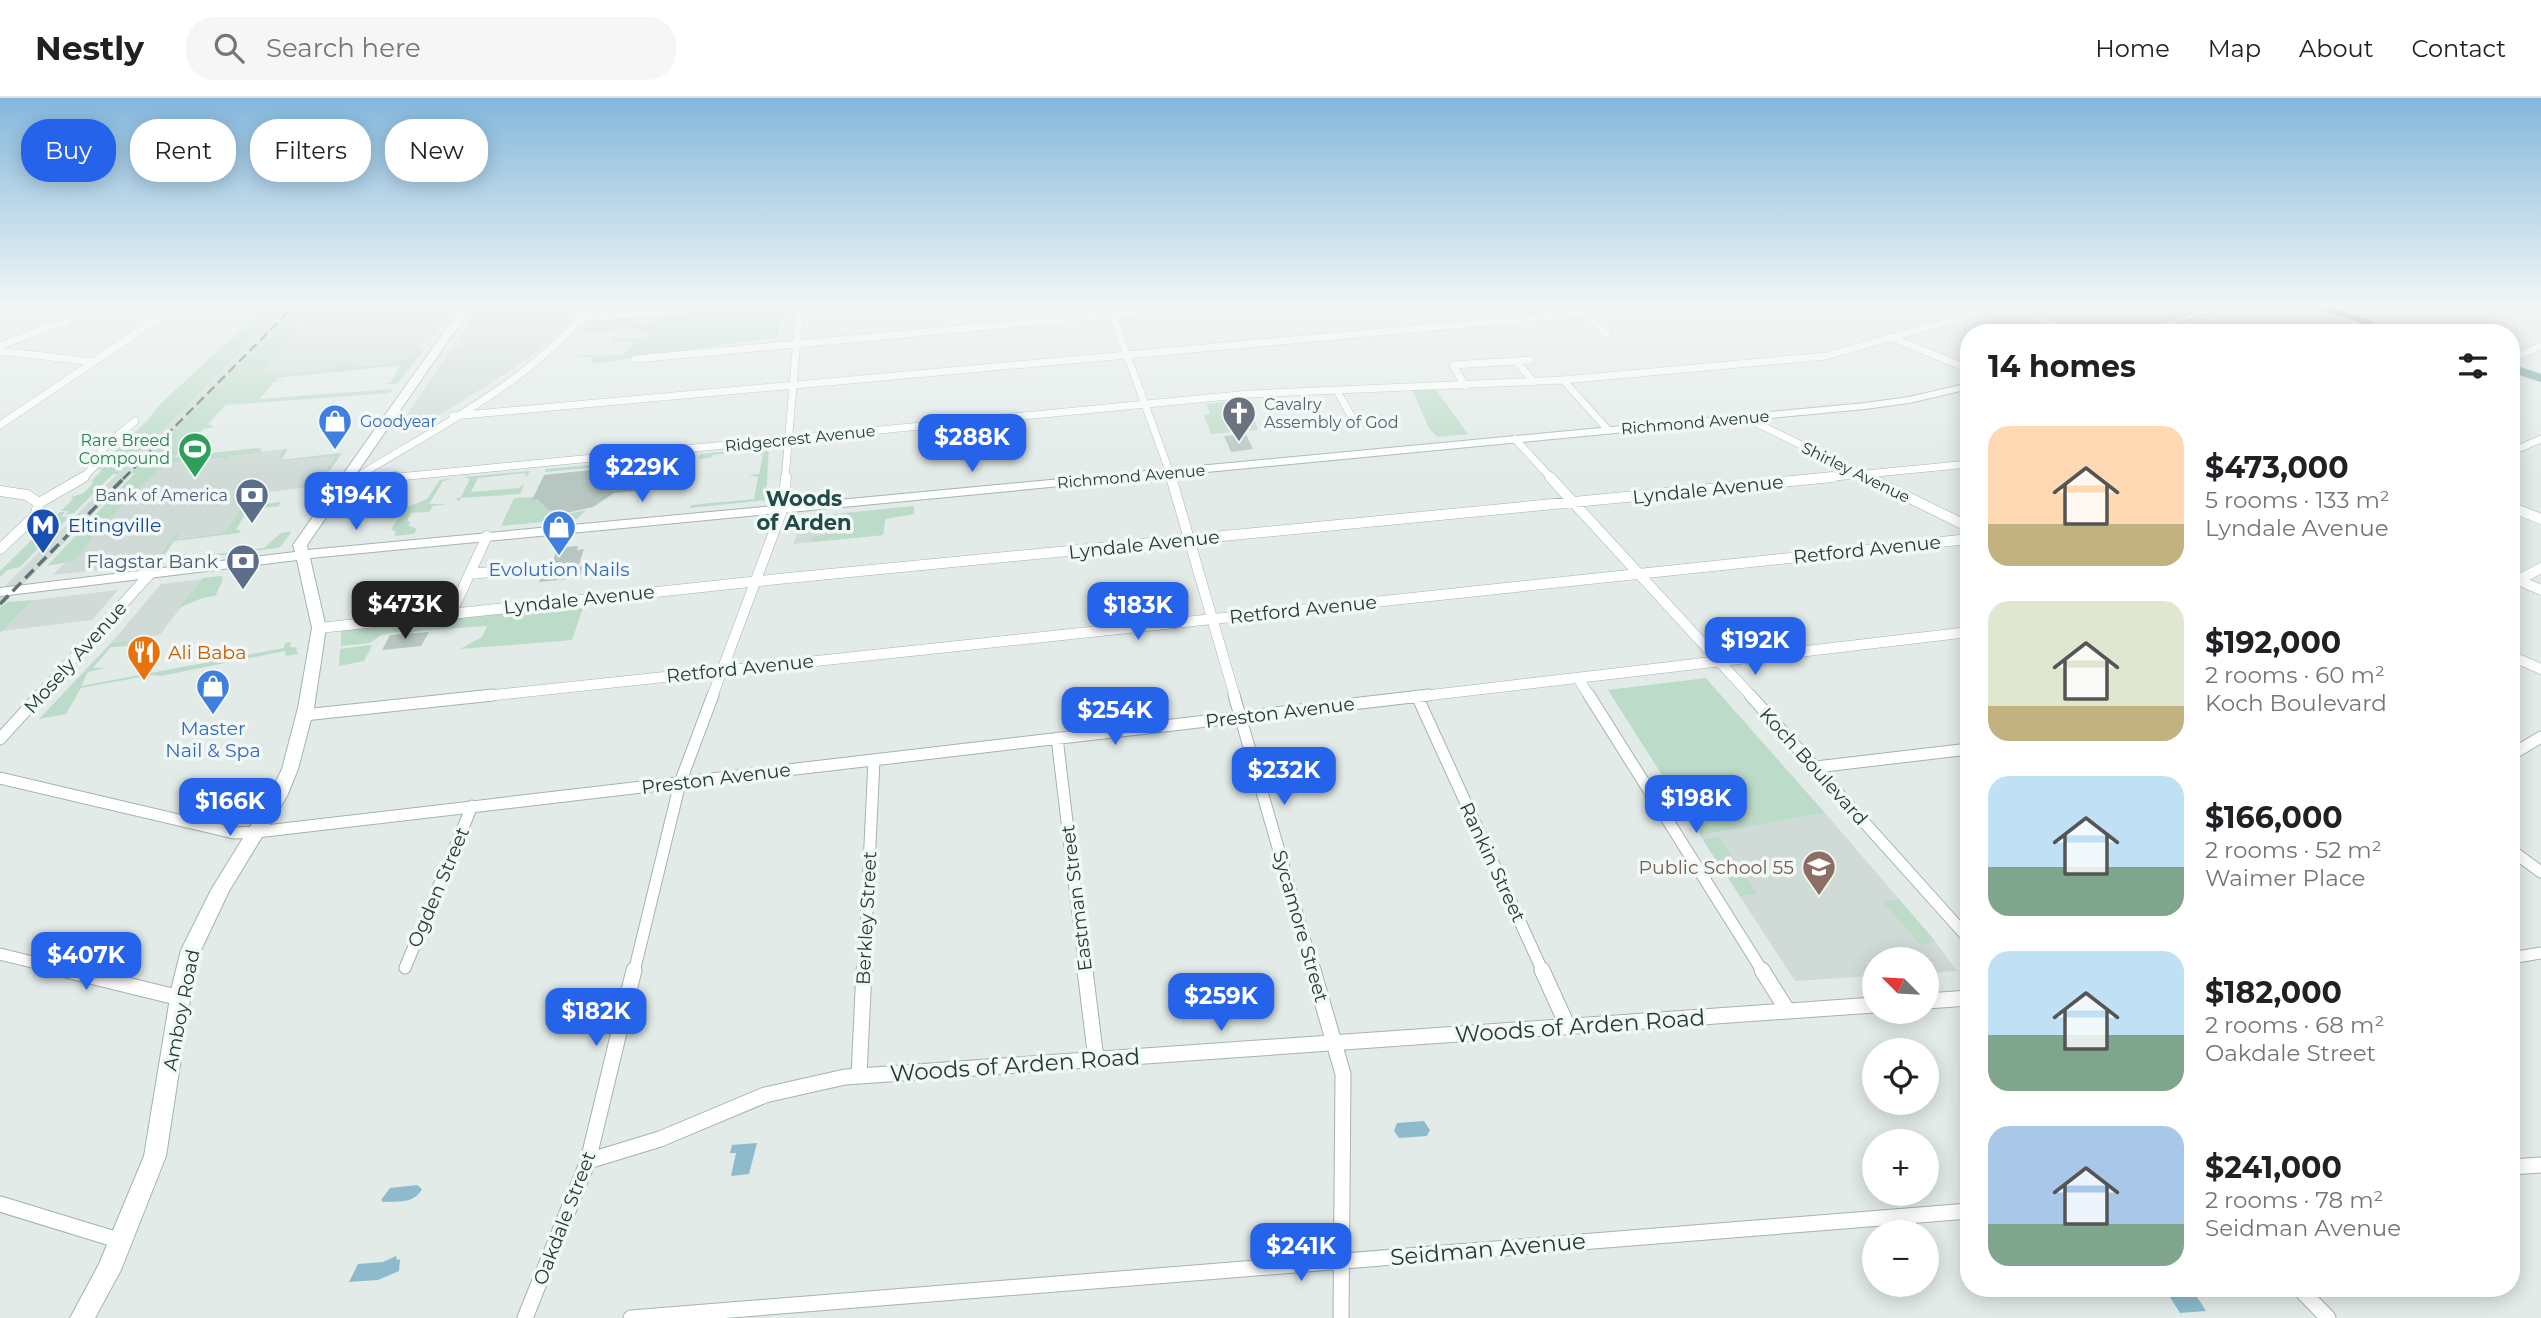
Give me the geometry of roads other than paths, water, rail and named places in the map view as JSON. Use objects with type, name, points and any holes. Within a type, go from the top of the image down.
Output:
[{"type":"main road","points":[[303,555],[300,545],[429,362]]},
{"type":"main road","points":[[2520,368],[2541,376]]},
{"type":"main road","name":"Richmond Avenue","points":[[0,592],[303,555],[488,536],[1880,404],[1960,388]]},
{"type":"main road","name":"Amboy Road","points":[[82,1318],[109,1270],[155,1156],[180,998],[191,950],[204,920],[257,832],[290,769],[304,715],[319,628],[303,555]]},
{"type":"street","points":[[0,425],[94,362]]},
{"type":"street","points":[[343,486],[536,362]]},
{"type":"street","name":"Oakdale Street","points":[[525,1318],[588,1161],[680,783],[758,581],[783,508],[795,362]]},
{"type":"street","points":[[453,416],[1062,362]]},
{"type":"street","name":"Sycamore Street","points":[[1130,362],[1170,472],[1343,1074],[1341,1318]]},
{"type":"street","points":[[1465,386],[1453,365],[1501,362]]},
{"type":"street","points":[[1517,362],[1534,382]]},
{"type":"street","name":"Ridgecrest Avenue","points":[[343,486],[367,480],[1249,394],[1534,382],[1761,362]]},
{"type":"street","points":[[1563,380],[1608,430]]},
{"type":"street","points":[[1336,391],[1354,421]]},
{"type":"street","name":"Shirley Avenue","points":[[1744,417],[1960,523]]},
{"type":"street","points":[[1342,421],[1381,419]]},
{"type":"street","points":[[39,503],[61,494],[95,467],[104,456],[101,450],[135,421]]},
{"type":"street","name":"Koch Boulevard","points":[[1515,439],[1816,767],[1960,929]]},
{"type":"street","points":[[2520,448],[2541,439]]},
{"type":"street","name":"Lyndale Avenue","points":[[319,628],[758,581],[1960,465]]},
{"type":"street","points":[[0,491],[27,495],[39,503]]},
{"type":"street","points":[[0,549],[35,516],[39,503]]},
{"type":"street","points":[[2520,511],[2541,519]]},
{"type":"street","points":[[452,612],[488,536]]},
{"type":"street","name":"Retford Avenue","points":[[304,715],[1960,540]]},
{"type":"street","points":[[470,574],[530,568]]},
{"type":"street","points":[[2520,579],[2541,568]]},
{"type":"street","name":"Mosely Avenue","points":[[0,739],[149,575]]},
{"type":"street","points":[[2520,584],[2541,590]]},
{"type":"street","name":"Preston Avenue","points":[[0,778],[234,833],[257,832],[1960,633]]},
{"type":"street","points":[[2520,660],[2541,669]]},
{"type":"street","points":[[1578,678],[1787,1010]]},
{"type":"street","name":"Rankin Street","points":[[1417,696],[1568,1027]]},
{"type":"street","points":[[2520,750],[2541,737]]},
{"type":"street","name":"Eastman Street","points":[[1057,738],[1096,1059]]},
{"type":"street","points":[[1816,767],[1960,750]]},
{"type":"street","name":"Berkley Street","points":[[859,1076],[874,760]]},
{"type":"street","name":"Ogden Street","points":[[405,968],[472,806]]},
{"type":"street","points":[[2520,857],[2541,872]]},
{"type":"street","points":[[2520,956],[2541,953]]},
{"type":"street","points":[[0,954],[180,998]]},
{"type":"street","points":[[1939,1000],[1960,999]]},
{"type":"street","name":"Woods of Arden Road","points":[[588,1161],[660,1139],[765,1095],[810,1083],[859,1076],[1862,1005]]},
{"type":"street","points":[[2520,1166],[2541,1165]]},
{"type":"street","points":[[0,1204],[121,1241]]},
{"type":"street","name":"Seidman Avenue","points":[[631,1318],[1960,1212]]},
{"type":"street","points":[[2308,1297],[2328,1318]]},
{"type":"water","points":[[1424,1121],[1430,1130],[1427,1136],[1399,1138],[1394,1131],[1397,1123]]},
{"type":"water","points":[[757,1143],[749,1174],[731,1176],[736,1153],[730,1153],[732,1145]]},
{"type":"water","points":[[417,1185],[422,1189],[415,1197],[400,1201],[381,1200],[390,1188]]},
{"type":"water","points":[[396,1256],[397,1260],[400,1259],[399,1271],[378,1280],[349,1282],[358,1264],[383,1262]]},
{"type":"water","points":[[2170,1297],[2197,1297],[2206,1311],[2180,1313]]},
{"type":"railway","points":[[123,479],[239,362]]},
{"type":"railway","points":[[0,604],[125,477]]},
{"type":"place","name":"Cavalry Assembly of God","points":[[1239,443]]},
{"type":"place","name":"Goodyear","points":[[335,451]]},
{"type":"place","name":"Rare Breed Compound","points":[[195,479]]},
{"type":"place","name":"Bank of America","points":[[252,525]]},
{"type":"place","name":"Eltingville","points":[[43,555]]},
{"type":"place","name":"Evolution Nails","points":[[559,557]]},
{"type":"place","name":"Flagstar Bank","points":[[243,591]]},
{"type":"place","name":"Ali Baba","points":[[144,682]]},
{"type":"place","name":"Master Nail & Spa","points":[[213,716]]},
{"type":"place","name":"Public School 55","points":[[1819,897]]},
{"type":"district","name":"Woods of Arden","points":[[804,511]]}]
